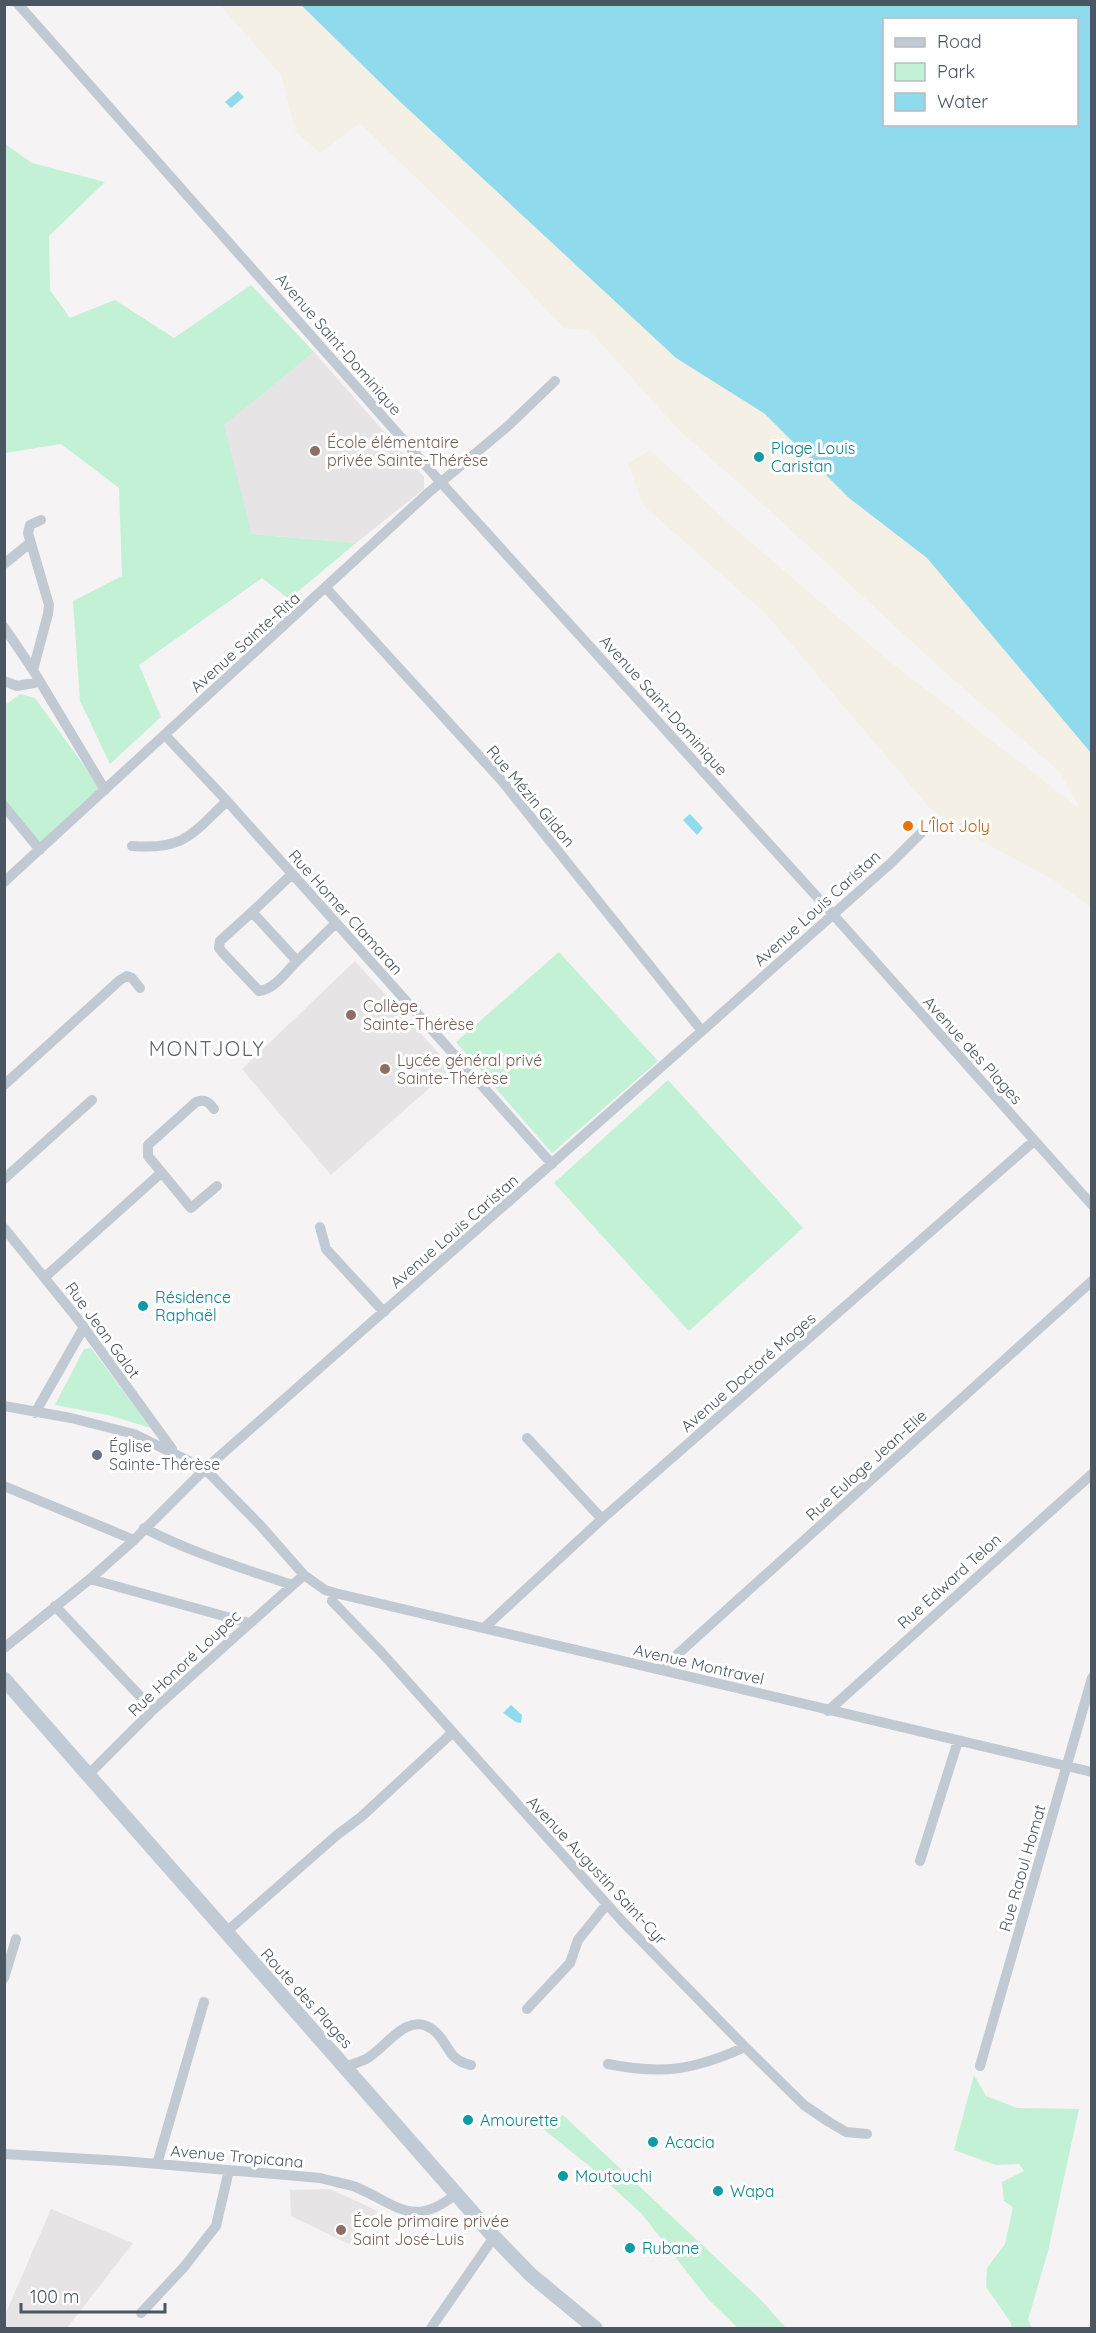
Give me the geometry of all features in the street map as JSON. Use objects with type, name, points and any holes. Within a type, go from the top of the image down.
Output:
[{"type":"street","name":"Avenue Saint-Dominique","points":[[18,4],[441,482],[832,915]]},
{"type":"street","name":"Avenue Sainte-Rita","points":[[4,882],[441,482],[508,426],[555,381]]},
{"type":"street","points":[[33,670],[49,605],[30,543],[28,528],[41,520]]},
{"type":"street","points":[[4,564],[30,543]]},
{"type":"street","name":"Rue Mézin Gildon","points":[[326,588],[502,781],[702,1031]]},
{"type":"street","points":[[4,627],[110,786]]},
{"type":"street","points":[[4,681],[17,686],[39,682]]},
{"type":"street","name":"Rue Homer Clamaran","points":[[165,735],[227,801],[552,1164]]},
{"type":"street","points":[[132,846],[159,848],[188,838],[227,801]]},
{"type":"street","points":[[4,806],[40,850]]},
{"type":"street","name":"Avenue Louis Caristan","points":[[4,1648],[90,1579],[134,1540],[205,1469],[702,1031],[891,863],[921,833]]},
{"type":"street","points":[[291,875],[220,941],[219,948],[231,961],[261,992],[276,982],[336,923]]},
{"type":"street","points":[[252,912],[297,961]]},
{"type":"street","name":"Avenue des Plages","points":[[832,915],[1092,1205]]},
{"type":"street","points":[[4,1085],[120,980],[127,976],[141,988]]},
{"type":"street","points":[[4,1179],[92,1100]]},
{"type":"street","points":[[214,1108],[209,1102],[202,1100],[196,1102],[148,1145],[148,1156],[192,1208],[217,1186]]},
{"type":"street","name":"Avenue Doctoré Moges","points":[[484,1628],[602,1519],[1034,1141]]},
{"type":"street","points":[[45,1277],[161,1173]]},
{"type":"street","points":[[320,1227],[326,1249],[384,1312]]},
{"type":"street","name":"Rue Jean Galot","points":[[4,1228],[84,1327],[174,1452]]},
{"type":"street","name":"Rue Euloge Jean-Elie","points":[[660,1670],[1092,1281]]},
{"type":"street","points":[[35,1413],[84,1327]]},
{"type":"street","name":"Avenue Montravel","points":[[4,1406],[126,1431],[174,1452],[205,1469],[260,1525],[304,1575],[318,1586],[335,1593],[1092,1772]]},
{"type":"street","points":[[527,1438],[602,1519]]},
{"type":"street","name":"Rue Edward Telon","points":[[828,1711],[1092,1474]]},
{"type":"street","points":[[4,1486],[134,1540]]},
{"type":"street","points":[[144,1528],[174,1544],[210,1558],[292,1585]]},
{"type":"street","name":"Rue Honoré Loupec","points":[[87,1776],[153,1710],[304,1575]]},
{"type":"street","points":[[90,1579],[249,1623]]},
{"type":"street","name":"Avenue Augustin Saint-Cyr","points":[[335,1593],[332,1601],[381,1652],[607,1904],[745,2047],[804,2105],[846,2132],[867,2134]]},
{"type":"street","points":[[55,1606],[153,1710]]},
{"type":"street","name":"Rue Raoul Homat","points":[[980,2066],[1092,1678]]},
{"type":"street","name":"Route des Plages","points":[[4,1679],[494,2237],[531,2275],[595,2328]]},
{"type":"street","points":[[225,1933],[337,1835],[361,1817],[452,1733]]},
{"type":"street","points":[[920,1861],[958,1741]]},
{"type":"street","points":[[527,2009],[570,1963],[578,1940],[607,1904]]},
{"type":"street","points":[[4,1978],[16,1939]]},
{"type":"street","points":[[157,2164],[204,2002]]},
{"type":"street","points":[[345,2067],[368,2058],[396,2034],[416,2023],[425,2024],[438,2032],[456,2060],[471,2065]]},
{"type":"street","points":[[608,2064],[660,2071],[692,2066],[745,2047]]},
{"type":"street","name":"Avenue Tropicana","points":[[4,2154],[321,2178],[352,2186],[406,2211],[426,2212],[441,2206],[456,2194]]},
{"type":"street","points":[[141,2313],[184,2267],[216,2226],[229,2170]]},
{"type":"street","points":[[431,2328],[494,2237]]},
{"type":"shaded area","name":"École élémentaire privée Sainte-Thérèse","points":[[314,352],[424,477],[424,489],[356,543],[252,534],[223,425]]},
{"type":"shaded area","name":"Collège Sainte-Thérèse","points":[[355,961],[452,1068],[331,1175],[242,1069]]},
{"type":"shaded area","name":"École primaire privée Saint José-Luis","points":[[330,2189],[378,2211],[349,2244],[291,2216],[290,2190]]},
{"type":"shaded area","points":[[51,2209],[133,2243],[67,2328],[5,2328],[5,2315]]},
{"type":"green space","points":[[5,144],[32,163],[105,182],[49,236],[50,290],[70,318],[115,300],[174,338],[251,285],[314,352],[224,425],[252,534],[356,543],[289,599],[262,578],[139,665],[161,717],[110,764],[80,701],[73,601],[122,576],[119,488],[61,444],[5,453]]},
{"type":"green space","points":[[20,694],[35,698],[101,789],[38,847],[5,804],[4,706]]},
{"type":"green space","points":[[559,952],[658,1061],[552,1153],[456,1042]]},
{"type":"green space","points":[[668,1080],[803,1228],[689,1331],[554,1183]]},
{"type":"green space","points":[[91,1348],[151,1428],[108,1415],[55,1405],[84,1349]]},
{"type":"green space","points":[[974,2075],[986,2096],[1017,2108],[1079,2109],[1048,2251],[1028,2320],[1032,2328],[1011,2328],[1011,2323],[986,2287],[987,2268],[1005,2244],[1013,2207],[1004,2201],[1002,2182],[1024,2171],[1019,2164],[996,2165],[954,2150]]},
{"type":"green space","points":[[563,2115],[761,2300],[786,2328],[738,2328],[708,2299],[641,2213],[588,2165],[542,2128]]},
{"type":"sand","name":"Plage Louis Caristan","points":[[220,5],[301,5],[394,96],[676,358],[765,414],[849,498],[927,558],[1091,753],[1091,907],[1052,879],[982,841],[930,808],[765,613],[644,506],[628,464],[650,450],[723,518],[884,657],[1080,809],[1059,771],[948,675],[677,428],[589,330],[564,328],[492,252],[360,123],[320,153],[296,132],[281,75]]},
{"type":"water","points":[[301,5],[1091,5],[1091,753],[927,558],[849,498],[765,414],[676,358],[394,96]]},
{"type":"water","points":[[238,91],[244,97],[231,108],[225,102]]},
{"type":"water","points":[[690,814],[703,828],[697,835],[683,820]]},
{"type":"water","points":[[511,1705],[522,1715],[521,1723],[503,1713]]},
{"type":"place","name":"École élémentaire privée Sainte-Thérèse","points":[[315,451]]},
{"type":"place","name":"Plage Louis Caristan","points":[[759,457]]},
{"type":"place","name":"L'Îlot Joly","points":[[908,826]]},
{"type":"place","name":"Collège Sainte-Thérèse","points":[[351,1015]]},
{"type":"place","name":"Lycée général privé Sainte-Thérèse","points":[[385,1069]]},
{"type":"place","name":"Résidence Raphaël","points":[[143,1306]]},
{"type":"place","name":"Église Sainte-Thérèse","points":[[97,1455]]},
{"type":"place","name":"Amourette","points":[[468,2120]]},
{"type":"place","name":"Acacia","points":[[653,2142]]},
{"type":"place","name":"Moutouchi","points":[[563,2176]]},
{"type":"place","name":"Wapa","points":[[718,2191]]},
{"type":"place","name":"École primaire privée Saint José-Luis","points":[[341,2230]]},
{"type":"place","name":"Rubane","points":[[630,2248]]},
{"type":"district","name":"MONTJOLY","points":[[207,1049]]}]
